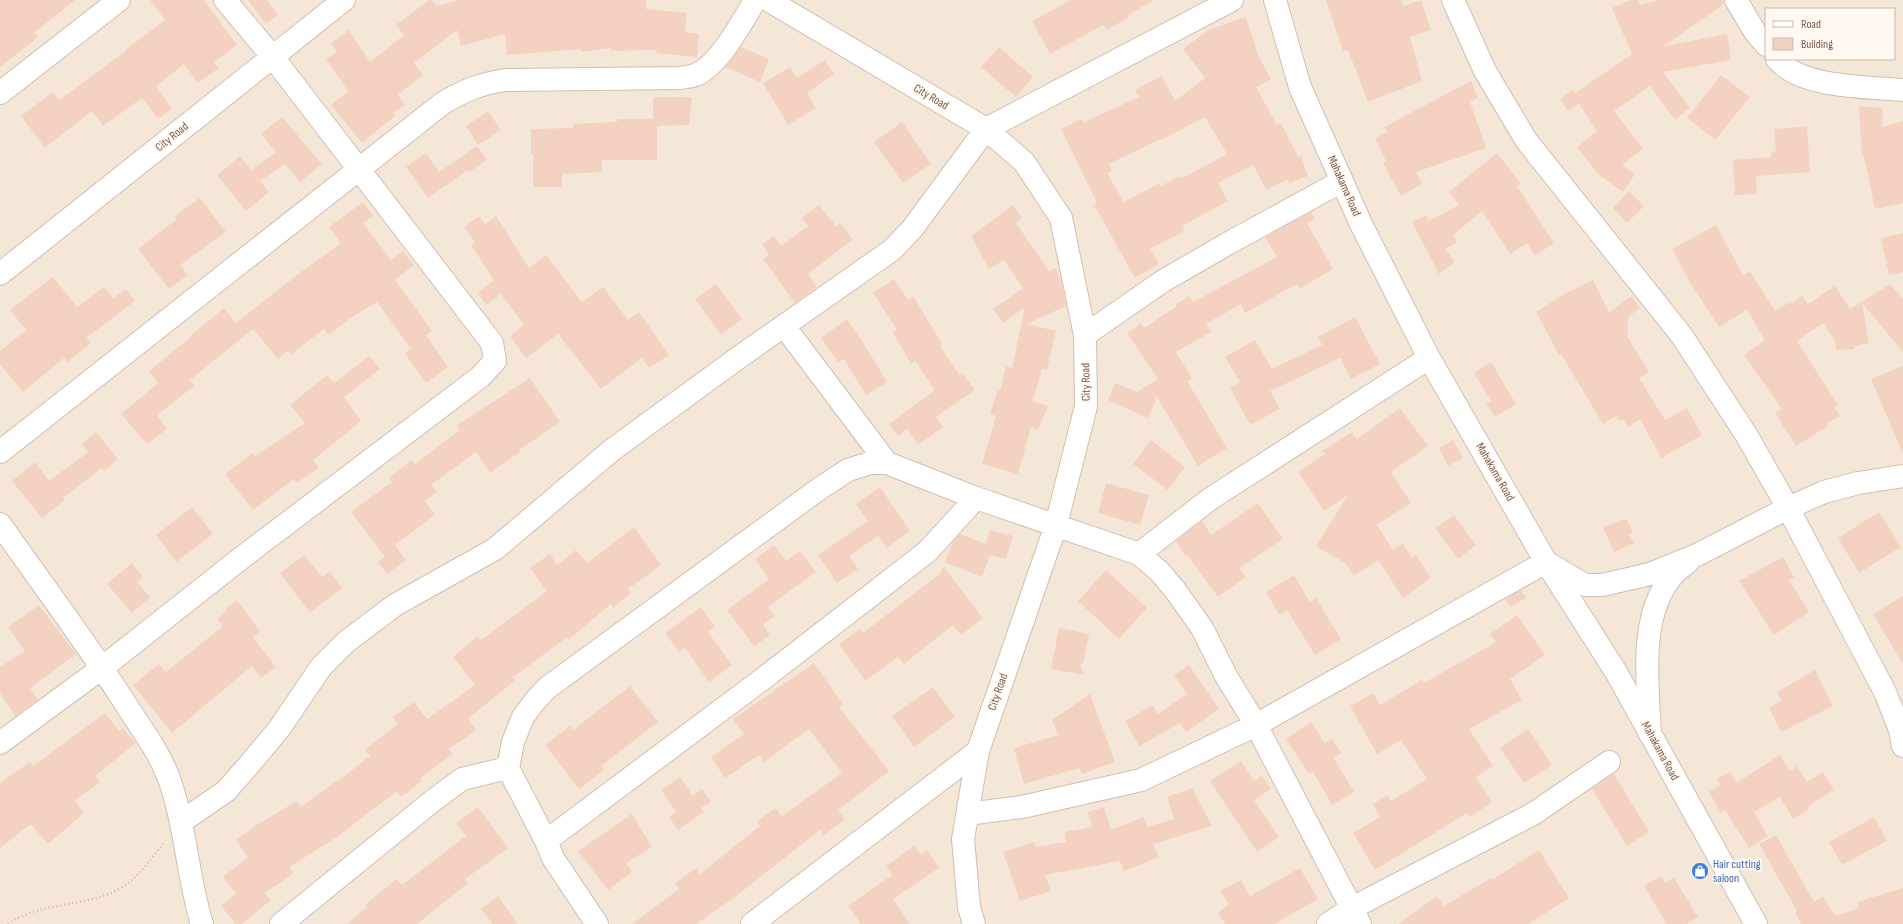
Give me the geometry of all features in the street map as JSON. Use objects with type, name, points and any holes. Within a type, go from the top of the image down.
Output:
[{"type":"street","points":[[0,93],[119,0]]},
{"type":"street","points":[[0,743],[102,668],[240,559],[480,377],[495,361],[492,343],[272,56],[225,0]]},
{"type":"street","name":"City Road","points":[[0,274],[344,0]]},
{"type":"street","points":[[0,452],[360,170],[443,103],[464,90],[482,84],[505,80],[680,78],[696,75],[712,62],[728,44],[755,0]]},
{"type":"street","name":"City Road","points":[[768,0],[986,129],[1024,162],[1061,218],[1085,335],[1086,406],[1056,525],[978,751],[963,839],[969,907],[974,924]]},
{"type":"street","points":[[181,822],[226,791],[279,729],[321,667],[346,642],[395,605],[495,549],[612,450],[892,250],[904,238],[986,129],[1232,0]]},
{"type":"street","name":"Mahakama Road","points":[[1275,0],[1300,86],[1361,224],[1429,358],[1546,562],[1616,672],[1756,924]]},
{"type":"street","points":[[1453,0],[1486,71],[1526,140],[1682,336],[1747,436],[1788,508],[1885,692],[1900,730],[1903,746]]},
{"type":"street","points":[[1736,0],[1755,32],[1765,45]]},
{"type":"street","points":[[1778,60],[1783,66],[1804,78],[1829,83],[1903,90]]},
{"type":"street","points":[[1085,335],[1163,281],[1342,181]]},
{"type":"street","points":[[784,326],[887,463]]},
{"type":"street","points":[[1139,554],[1210,499],[1429,358]]},
{"type":"street","points":[[597,924],[553,858],[546,841],[508,768],[512,742],[523,718],[535,701],[547,688],[848,470],[870,463],[887,463],[976,498],[1139,554],[1160,572],[1175,590],[1197,622],[1226,676],[1256,725],[1356,916]]},
{"type":"street","points":[[968,814],[1022,807],[1141,780],[1256,725],[1546,562],[1585,585],[1602,585],[1650,574],[1697,555],[1788,508],[1824,492],[1858,483],[1903,476]]},
{"type":"street","points":[[546,841],[764,678],[928,551],[976,498]]},
{"type":"street","points":[[0,524],[102,668],[157,753],[168,776],[181,822],[197,907],[202,924]]},
{"type":"street","points":[[1650,734],[1647,650],[1656,603],[1672,576],[1697,555]]},
{"type":"street","points":[[752,924],[978,751]]},
{"type":"street","points":[[1328,924],[1356,916],[1533,814],[1609,762]]},
{"type":"street","points":[[281,924],[430,803],[462,779],[508,768]]},
{"type":"path","points":[[8,924],[17,917],[107,895],[121,888],[136,878],[181,822]]},
{"type":"shaded area","points":[[0,0],[1903,0],[1903,924],[0,924]]},
{"type":"building","points":[[0,0],[75,0],[34,33],[38,37],[0,67]]},
{"type":"building","points":[[150,0],[204,0],[237,45],[214,62],[219,68],[198,83],[184,64],[156,86],[172,109],[158,119],[142,98],[103,126],[92,111],[45,148],[21,116],[53,92],[59,100],[126,51],[125,50],[165,20]]},
{"type":"building","points":[[248,0],[267,0],[278,15],[266,24]]},
{"type":"building","points":[[429,0],[432,0],[437,6],[459,0],[646,0],[646,9],[687,13],[685,32],[699,34],[697,57],[656,53],[657,50],[611,51],[611,48],[582,52],[581,49],[507,55],[505,34],[461,46],[457,30],[414,63],[423,75],[398,95],[405,105],[393,113],[395,116],[362,143],[331,105],[348,91],[326,59],[337,52],[331,43],[349,30],[370,62],[404,35],[396,25]]},
{"type":"building","points":[[1071,0],[1154,0],[1128,15],[1129,17],[1107,30],[1103,25],[1050,54],[1032,21]]},
{"type":"building","points":[[1326,0],[1401,0],[1403,6],[1421,0],[1431,30],[1410,37],[1422,81],[1368,102],[1348,50],[1343,51]]},
{"type":"building","points":[[1631,0],[1638,0],[1641,5],[1658,0],[1724,0],[1724,4],[1664,46],[1727,34],[1731,60],[1663,72],[1690,108],[1675,120],[1650,86],[1614,111],[1643,149],[1622,165],[1635,174],[1623,192],[1599,175],[1577,147],[1597,131],[1579,104],[1568,111],[1560,99],[1573,90],[1575,93],[1632,54],[1612,8]]},
{"type":"building","points":[[1246,17],[1258,55],[1271,79],[1256,87],[1277,125],[1281,123],[1298,157],[1301,156],[1308,176],[1289,183],[1288,179],[1266,190],[1253,165],[1218,183],[1228,201],[1182,226],[1185,231],[1150,249],[1159,264],[1135,278],[1094,205],[1097,203],[1061,129],[1081,119],[1087,124],[1086,121],[1139,97],[1135,90],[1162,76],[1175,101],[1205,78],[1183,49],[1208,30]],"holes":[[[1205,117],[1227,154],[1181,179],[1180,176],[1161,186],[1160,183],[1124,202],[1107,173],[1112,170],[1109,164],[1160,139],[1161,140]]]},
{"type":"building","points":[[741,47],[769,59],[760,82],[725,67]]},
{"type":"building","points":[[999,47],[1033,77],[1016,97],[981,67]]},
{"type":"building","points":[[825,60],[834,74],[807,93],[816,108],[788,125],[763,83],[790,67],[797,78]]},
{"type":"building","points":[[1721,75],[1750,97],[1715,140],[1687,118]]},
{"type":"building","points":[[1471,81],[1478,98],[1470,102],[1486,148],[1416,172],[1422,184],[1401,196],[1383,163],[1386,161],[1375,138],[1387,132],[1384,127]]},
{"type":"building","points":[[653,97],[692,97],[689,125],[657,126],[657,160],[602,160],[602,172],[562,174],[562,187],[533,187],[531,129],[573,128],[573,124],[617,122],[617,119],[653,119]]},
{"type":"building","points":[[1859,106],[1883,108],[1882,127],[1903,121],[1903,203],[1875,209],[1864,156],[1862,156]]},
{"type":"building","points":[[488,111],[501,130],[478,145],[466,126]]},
{"type":"building","points":[[282,117],[322,164],[300,182],[285,164],[260,181],[269,192],[246,211],[217,175],[240,156],[251,170],[276,152],[261,134]]},
{"type":"building","points":[[902,122],[931,164],[903,183],[874,142]]},
{"type":"building","points":[[1807,126],[1810,172],[1756,176],[1757,194],[1735,195],[1733,160],[1771,157],[1771,152],[1776,152],[1774,129]]},
{"type":"building","points":[[477,146],[487,160],[469,172],[468,170],[428,198],[406,167],[426,153],[439,172]]},
{"type":"building","points":[[1497,153],[1521,184],[1517,186],[1554,243],[1535,256],[1527,243],[1510,254],[1482,211],[1453,235],[1457,242],[1445,249],[1455,262],[1439,274],[1412,222],[1426,215],[1429,221],[1459,205],[1449,192]]},
{"type":"building","points":[[1629,191],[1644,206],[1627,223],[1613,208]]},
{"type":"building","points":[[200,198],[226,232],[180,265],[188,275],[169,289],[138,249],[177,219],[175,216]]},
{"type":"building","points":[[363,202],[373,216],[363,223],[391,260],[403,251],[414,265],[395,280],[432,331],[426,335],[448,367],[426,383],[405,354],[411,349],[377,302],[349,319],[329,335],[324,329],[291,354],[288,351],[278,359],[253,329],[190,380],[194,386],[157,415],[167,429],[147,444],[121,414],[158,383],[149,371],[224,308],[236,323],[297,275],[341,243],[329,227]]},
{"type":"building","points":[[819,205],[836,226],[840,223],[853,239],[808,274],[817,287],[795,303],[763,259],[769,255],[762,244],[774,236],[781,246],[808,226],[802,218]]},
{"type":"building","points":[[1013,205],[1022,218],[1016,223],[1049,271],[1055,268],[1061,279],[1066,306],[1027,324],[1056,331],[1047,370],[1042,369],[1033,401],[1048,406],[1038,430],[1031,427],[1018,474],[982,464],[996,416],[990,414],[998,390],[1000,391],[1006,366],[1012,368],[1025,307],[1003,323],[993,309],[1023,288],[1004,260],[989,269],[971,236]]},
{"type":"building","points":[[1311,212],[1315,219],[1307,223],[1333,269],[1299,289],[1297,284],[1245,313],[1241,304],[1206,324],[1211,332],[1176,352],[1192,378],[1187,381],[1227,448],[1198,466],[1157,397],[1148,418],[1108,400],[1115,383],[1137,392],[1158,379],[1127,333],[1141,323],[1144,328],[1189,296],[1193,302],[1277,257],[1265,237]]},
{"type":"building","points":[[479,216],[485,224],[496,216],[529,268],[546,255],[582,302],[603,287],[628,320],[639,312],[669,355],[649,368],[642,358],[601,389],[558,334],[526,358],[510,336],[524,325],[501,294],[486,305],[478,293],[494,280],[471,245],[475,242],[464,227]]},
{"type":"building","points":[[1716,225],[1743,275],[1750,271],[1775,311],[1790,302],[1791,304],[1802,296],[1808,304],[1835,286],[1850,309],[1890,284],[1903,299],[1903,352],[1862,303],[1869,343],[1854,346],[1854,349],[1836,350],[1835,341],[1823,323],[1797,341],[1838,405],[1834,407],[1840,416],[1827,423],[1828,426],[1796,446],[1775,413],[1782,409],[1744,355],[1765,340],[1747,310],[1719,327],[1689,281],[1672,249]]},
{"type":"building","points":[[1903,233],[1903,272],[1889,275],[1881,238]]},
{"type":"building","points":[[53,277],[77,307],[104,287],[113,298],[126,289],[135,301],[86,338],[91,343],[67,362],[64,358],[23,392],[0,364],[0,351],[26,330],[10,310]]},
{"type":"building","points":[[894,279],[908,300],[913,296],[942,344],[940,346],[960,376],[963,374],[975,390],[936,417],[943,427],[918,445],[907,429],[898,436],[889,424],[935,390],[915,361],[911,364],[893,332],[897,330],[873,293]]},
{"type":"building","points":[[1593,280],[1609,313],[1631,296],[1640,308],[1628,317],[1627,336],[1649,372],[1639,378],[1665,420],[1687,408],[1702,435],[1661,458],[1640,419],[1628,427],[1623,419],[1619,421],[1616,416],[1603,424],[1561,354],[1559,355],[1536,312],[1566,293]]},
{"type":"building","points":[[716,284],[742,319],[721,335],[695,299]]},
{"type":"building","points":[[1355,317],[1380,364],[1351,379],[1340,358],[1270,391],[1280,409],[1250,425],[1230,388],[1240,382],[1225,357],[1255,340],[1272,369],[1322,345],[1318,337]]},
{"type":"building","points":[[847,319],[887,382],[866,395],[844,359],[838,362],[821,338]]},
{"type":"building","points":[[369,356],[380,369],[344,397],[361,421],[313,460],[319,468],[296,483],[294,479],[253,510],[225,474],[253,453],[255,456],[305,423],[290,405],[327,375],[334,383]]},
{"type":"building","points":[[1491,362],[1516,404],[1495,417],[1486,403],[1491,401],[1474,373]]},
{"type":"building","points":[[1903,366],[1903,454],[1871,379]]},
{"type":"building","points":[[530,378],[560,422],[519,450],[520,452],[490,473],[476,452],[431,485],[437,492],[425,501],[435,515],[395,545],[406,560],[387,574],[378,562],[385,557],[351,512],[392,482],[389,478],[412,460],[415,464],[460,430],[457,425]]},
{"type":"building","points":[[1400,408],[1428,446],[1391,472],[1411,503],[1377,525],[1393,550],[1403,543],[1412,558],[1416,555],[1431,578],[1403,598],[1378,560],[1354,576],[1345,563],[1316,546],[1347,496],[1324,511],[1298,472],[1325,454],[1322,451],[1352,432],[1357,439]]},
{"type":"building","points":[[96,432],[118,459],[104,471],[102,468],[63,498],[65,500],[42,518],[12,481],[35,462],[49,481],[88,452],[82,444]]},
{"type":"building","points":[[1151,440],[1185,467],[1168,490],[1133,464]]},
{"type":"building","points":[[1453,440],[1463,458],[1448,466],[1439,448]]},
{"type":"building","points":[[1106,483],[1149,495],[1140,525],[1098,513]]},
{"type":"building","points":[[880,487],[910,531],[887,548],[878,536],[849,556],[858,569],[837,583],[818,555],[868,521],[856,504]]},
{"type":"building","points":[[1258,503],[1283,539],[1239,568],[1246,577],[1218,597],[1187,555],[1185,556],[1176,541],[1202,521],[1211,535]]},
{"type":"building","points":[[192,507],[213,534],[176,562],[156,535]]},
{"type":"building","points":[[1879,512],[1901,547],[1859,573],[1838,538]]},
{"type":"building","points":[[1454,515],[1476,545],[1458,559],[1435,528]]},
{"type":"building","points":[[1621,520],[1627,520],[1633,533],[1629,534],[1634,543],[1614,552],[1603,528]]},
{"type":"building","points":[[634,527],[661,565],[628,589],[631,593],[613,608],[611,604],[568,640],[566,638],[512,678],[515,680],[468,719],[476,730],[449,749],[453,754],[420,778],[422,781],[401,797],[397,791],[337,837],[289,867],[294,873],[265,893],[271,900],[242,924],[236,924],[221,906],[236,894],[223,877],[248,857],[236,840],[255,826],[297,801],[301,807],[336,781],[337,782],[370,756],[365,749],[398,724],[393,717],[414,702],[427,719],[475,685],[453,657],[478,636],[481,640],[547,591],[530,568],[550,554],[557,565],[576,550],[587,563]]},
{"type":"building","points":[[990,530],[1013,536],[1006,559],[990,555],[982,577],[945,562],[953,542],[960,534],[986,544]]},
{"type":"building","points":[[774,545],[786,561],[800,551],[816,572],[768,607],[775,616],[763,625],[770,635],[754,646],[727,610],[769,579],[755,559]]},
{"type":"building","points":[[304,555],[322,577],[330,571],[342,588],[310,613],[280,573]]},
{"type":"building","points":[[1783,557],[1794,577],[1789,580],[1809,612],[1774,635],[1739,581]]},
{"type":"building","points":[[132,563],[143,577],[137,582],[150,597],[132,613],[107,584]]},
{"type":"building","points":[[943,566],[983,618],[961,635],[953,625],[904,664],[898,657],[865,681],[839,644],[860,629],[863,633],[941,573]]},
{"type":"building","points":[[1106,570],[1147,608],[1119,639],[1078,601]]},
{"type":"building","points":[[1294,575],[1310,602],[1316,598],[1341,639],[1315,655],[1287,610],[1279,615],[1266,592]]},
{"type":"building","points":[[1521,590],[1526,598],[1510,607],[1505,599]]},
{"type":"building","points":[[1903,596],[1903,664],[1873,614]]},
{"type":"building","points":[[237,600],[260,631],[253,637],[276,667],[261,678],[252,666],[172,733],[133,685],[159,664],[166,672],[223,626],[217,619],[227,611],[225,609]]},
{"type":"building","points":[[39,605],[76,654],[30,688],[38,700],[15,716],[0,693],[0,667],[25,651],[8,627]]},
{"type":"building","points":[[701,607],[715,627],[708,632],[732,665],[709,682],[685,648],[679,652],[665,633]]},
{"type":"building","points":[[1517,615],[1545,655],[1510,679],[1522,700],[1469,729],[1493,766],[1476,777],[1492,802],[1470,817],[1467,813],[1375,870],[1353,833],[1380,817],[1373,804],[1387,795],[1391,801],[1427,779],[1401,740],[1377,754],[1350,706],[1373,693],[1380,705],[1422,680],[1424,683],[1496,642],[1490,634]]},
{"type":"building","points":[[1059,628],[1089,634],[1083,664],[1080,665],[1084,675],[1051,669]]},
{"type":"building","points":[[814,663],[843,704],[839,707],[889,771],[838,810],[845,820],[824,835],[820,830],[735,897],[696,924],[632,924],[679,889],[675,883],[696,868],[700,874],[760,826],[757,822],[775,808],[782,816],[842,773],[809,729],[764,762],[759,755],[725,778],[711,757],[744,734],[733,719]]},
{"type":"building","points":[[1189,665],[1219,709],[1186,732],[1180,723],[1139,746],[1125,721],[1153,705],[1158,714],[1187,694],[1174,675]]},
{"type":"building","points":[[1815,670],[1833,706],[1781,732],[1769,707],[1782,701],[1777,692]]},
{"type":"building","points":[[630,686],[658,722],[601,766],[604,770],[579,789],[545,745],[570,726],[573,730]]},
{"type":"building","points":[[933,687],[955,717],[914,747],[892,716]]},
{"type":"building","points":[[1090,694],[1115,762],[1082,774],[1079,768],[1024,784],[1014,748],[1058,735],[1052,720]]},
{"type":"building","points":[[105,713],[119,731],[123,728],[136,743],[95,776],[100,782],[75,801],[84,813],[48,844],[31,824],[0,848],[0,783],[30,762],[33,766]]},
{"type":"building","points":[[1311,722],[1325,743],[1332,739],[1342,753],[1334,758],[1354,792],[1332,805],[1313,772],[1309,774],[1286,739]]},
{"type":"building","points":[[1528,729],[1552,765],[1524,783],[1500,748]]},
{"type":"building","points":[[1780,755],[1790,771],[1797,766],[1807,782],[1823,772],[1834,790],[1808,806],[1809,809],[1793,819],[1780,797],[1754,812],[1768,836],[1749,848],[1725,810],[1721,813],[1709,792],[1720,785],[1717,779],[1730,772],[1736,783]]},
{"type":"building","points":[[1241,761],[1254,781],[1262,776],[1271,789],[1254,800],[1279,837],[1257,852],[1210,781]]},
{"type":"building","points":[[1614,774],[1649,832],[1627,846],[1592,789]]},
{"type":"building","points":[[680,777],[693,796],[702,789],[711,802],[701,808],[704,812],[678,830],[669,817],[676,812],[661,790]]},
{"type":"building","points":[[1192,788],[1212,826],[1153,844],[1159,857],[1124,871],[1120,861],[1045,875],[1051,891],[1020,901],[1003,852],[1034,842],[1036,847],[1066,842],[1065,832],[1092,827],[1088,812],[1104,807],[1111,830],[1143,817],[1147,827],[1174,819],[1167,797]]},
{"type":"building","points":[[478,807],[508,848],[465,879],[468,883],[417,924],[347,924],[367,907],[365,905],[396,879],[402,885],[466,836],[456,823]]},
{"type":"building","points":[[632,814],[652,847],[626,863],[632,872],[608,890],[578,851]]},
{"type":"building","points":[[1874,817],[1887,841],[1842,865],[1829,842]]},
{"type":"building","points":[[1776,835],[1814,902],[1823,896],[1835,916],[1859,908],[1857,902],[1903,888],[1903,924],[1801,924],[1795,913],[1797,911],[1759,844]]},
{"type":"building","points":[[914,846],[921,855],[927,850],[939,868],[893,899],[910,924],[861,924],[848,906],[892,875],[886,866]]},
{"type":"building","points":[[1539,850],[1569,898],[1528,924],[1398,924],[1437,896],[1444,906],[1491,878],[1492,880]]},
{"type":"building","points":[[1300,868],[1318,899],[1274,924],[1225,924],[1218,913],[1229,904],[1220,891],[1241,880],[1250,896]]},
{"type":"building","points":[[1661,876],[1665,883],[1674,878],[1698,917],[1686,924],[1667,924],[1644,886]]},
{"type":"building","points":[[498,896],[518,924],[493,924],[481,909]]},
{"type":"place","name":"Hair cutting saloon","points":[[1700,871]]}]
